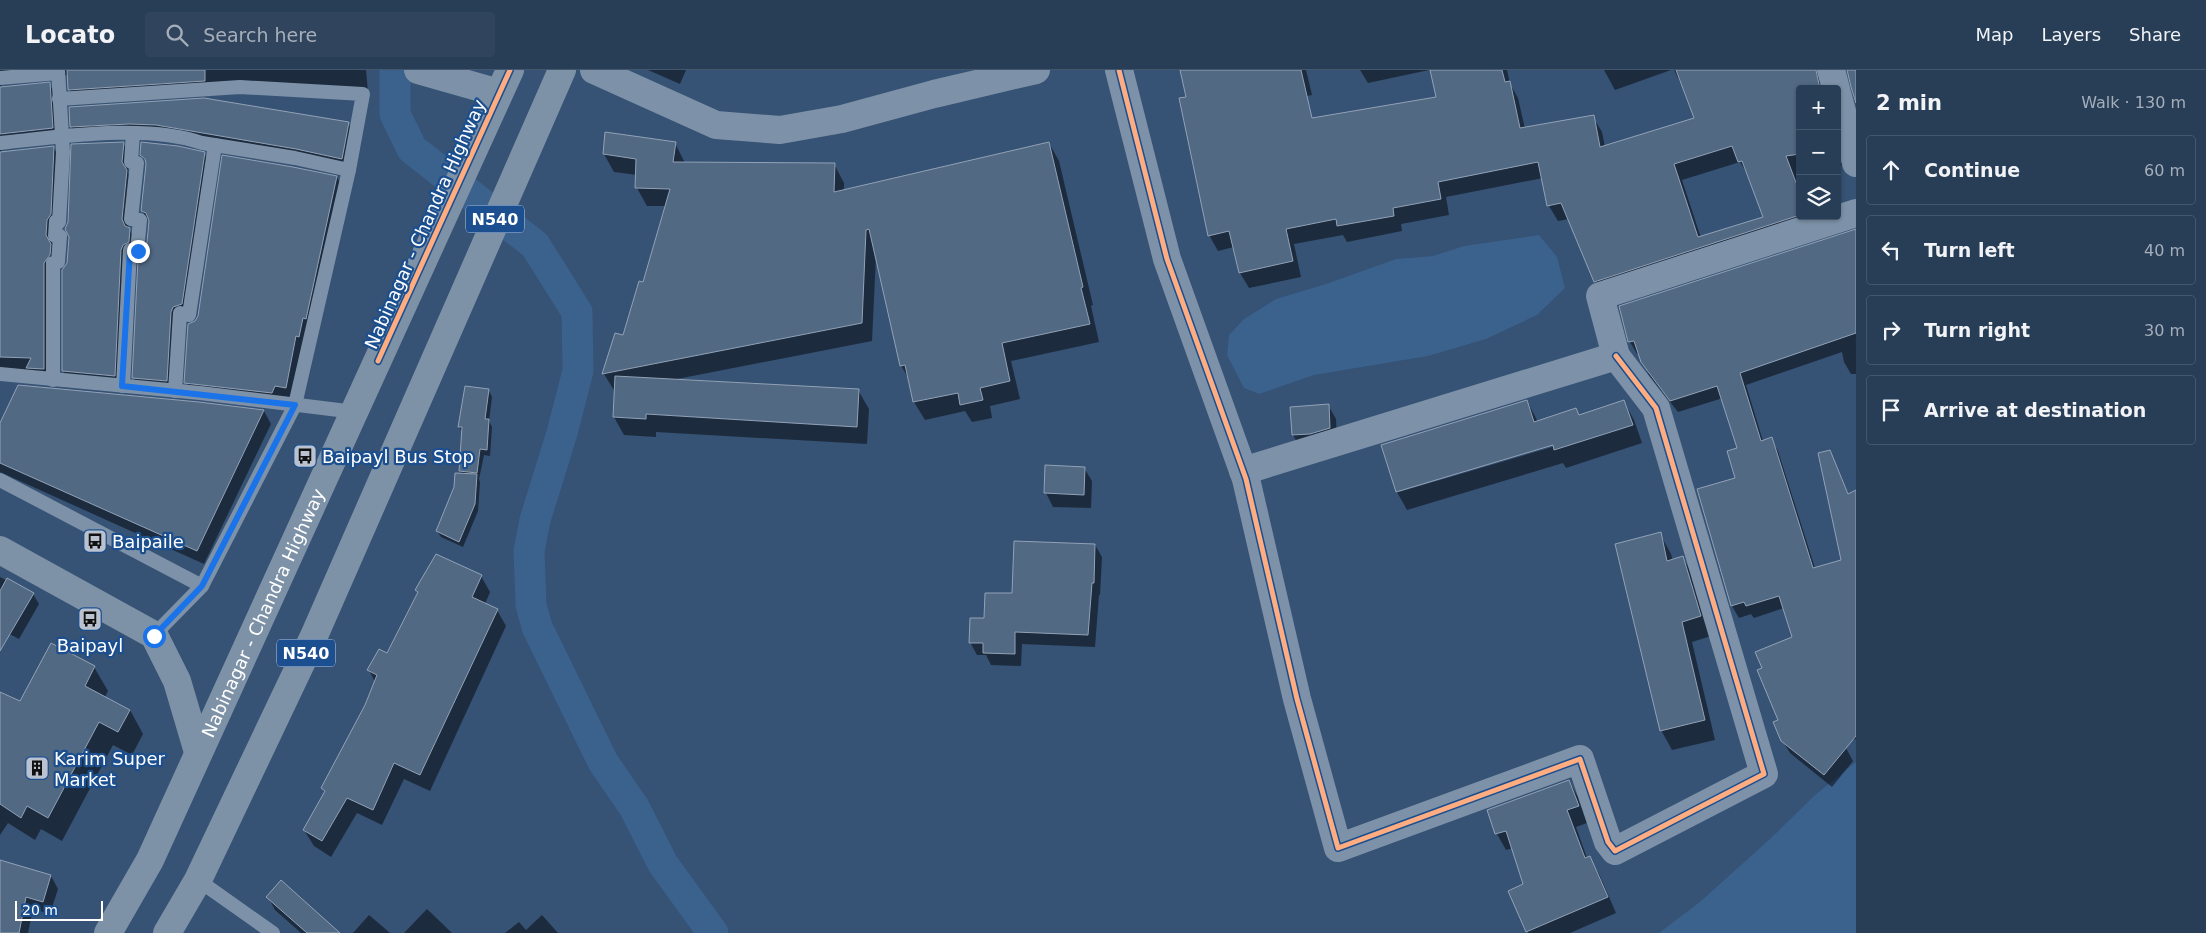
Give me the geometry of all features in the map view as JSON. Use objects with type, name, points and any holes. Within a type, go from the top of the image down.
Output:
[{"type":"highway","name":"N540","points":[[167,933],[198,880],[314,636],[561,70]]},
{"type":"highway","name":"Nabinagar - Chandra Highway","points":[[108,933],[150,860],[504,82]]},
{"type":"highway","points":[[0,550],[154,636],[177,682],[198,752]]},
{"type":"street","points":[[419,70],[504,82]]},
{"type":"street","points":[[594,70],[716,125],[780,130],[842,119],[934,94],[1036,70]]},
{"type":"street","points":[[1119,70],[1167,259],[1243,471],[1297,699],[1338,848],[1580,759],[1608,842],[1615,851],[1764,774],[1656,408],[1616,356],[1600,296],[1856,213]]},
{"type":"street","points":[[1831,70],[1835,85]]},
{"type":"street","points":[[1841,108],[1856,163]]},
{"type":"street","points":[[1243,471],[1616,356]]},
{"type":"lane","points":[[0,78],[58,71],[63,152],[59,222],[56,221],[55,236],[60,236],[58,262],[53,263],[53,380]]},
{"type":"lane","points":[[59,99],[240,87],[363,94],[350,170],[295,405],[202,586],[154,636]]},
{"type":"lane","points":[[0,144],[61,136],[133,133],[190,139],[350,170]]},
{"type":"lane","points":[[122,386],[130,250],[138,251],[140,220],[132,219],[138,163],[131,162],[133,133]]},
{"type":"lane","points":[[175,391],[180,314],[189,315],[215,145]]},
{"type":"lane","points":[[0,374],[175,391],[355,412]]},
{"type":"lane","points":[[0,480],[202,586]]},
{"type":"lane","points":[[198,880],[272,933]]},
{"type":"water","points":[[1539,235],[1557,257],[1565,288],[1537,315],[1486,339],[1428,356],[1314,375],[1259,394],[1244,388],[1227,355],[1229,335],[1244,319],[1276,299],[1326,284],[1396,259],[1433,256],[1464,246]]},
{"type":"water","points":[[1856,762],[1856,933],[1659,933],[1701,901],[1771,838],[1815,795]]},
{"type":"building","points":[[67,70],[205,70],[205,81],[68,90]]},
{"type":"building","points":[[1180,70],[1301,70],[1312,118],[1436,97],[1430,70],[1502,70],[1505,82],[1510,81],[1520,128],[1594,115],[1600,147],[1694,118],[1676,70],[1816,70],[1819,85],[1796,85],[1796,155],[1786,156],[1796,182],[1796,216],[1594,282],[1561,203],[1547,206],[1538,162],[1438,182],[1441,199],[1393,208],[1394,216],[1337,226],[1336,219],[1286,229],[1293,261],[1239,273],[1229,231],[1208,236],[1179,98],[1186,97]],"holes":[[[1732,146],[1738,162],[1742,161],[1763,217],[1698,237],[1674,164]]]},
{"type":"building","points":[[1847,70],[1856,70],[1856,103],[1851,87]]},
{"type":"building","points":[[50,82],[53,128],[0,134],[0,87]]},
{"type":"building","points":[[204,98],[349,122],[342,159],[296,149],[156,125],[129,124],[70,127],[69,107]]},
{"type":"building","points":[[605,132],[676,142],[673,162],[835,163],[834,192],[1049,142],[1090,324],[1002,343],[1010,381],[980,388],[983,400],[960,405],[958,393],[913,402],[905,365],[900,366],[869,229],[866,230],[862,323],[602,374],[615,333],[623,335],[639,281],[643,282],[670,189],[635,188],[636,159],[603,154]]},
{"type":"building","points":[[124,142],[122,162],[127,170],[122,219],[125,226],[130,228],[129,242],[123,245],[121,250],[115,376],[62,371],[62,270],[67,263],[69,237],[65,229],[68,222],[71,144]]},
{"type":"building","points":[[141,142],[178,146],[205,152],[182,304],[173,307],[171,312],[167,381],[132,378],[138,259],[144,257],[146,252],[149,221],[146,213],[141,211],[146,164],[145,159],[140,155]]},
{"type":"building","points":[[54,146],[51,214],[47,220],[46,235],[51,244],[50,255],[44,263],[44,369],[26,368],[31,358],[0,357],[0,152]]},
{"type":"building","points":[[222,155],[337,176],[306,319],[303,318],[299,337],[296,336],[286,388],[275,386],[272,393],[184,383],[188,324],[195,321],[198,316]]},
{"type":"building","points":[[1856,229],[1856,333],[1740,373],[1761,441],[1772,437],[1813,568],[1841,560],[1818,453],[1830,450],[1848,494],[1856,490],[1856,736],[1824,775],[1781,741],[1773,722],[1778,720],[1757,670],[1762,668],[1755,652],[1792,637],[1779,596],[1746,606],[1744,602],[1731,606],[1697,489],[1735,478],[1727,451],[1737,448],[1717,386],[1670,401],[1641,362],[1634,341],[1628,342],[1619,306]]},
{"type":"building","points":[[615,376],[859,389],[857,427],[646,414],[646,419],[613,417]]},
{"type":"building","points":[[18,385],[264,410],[197,551],[0,463],[0,423]]},
{"type":"building","points":[[465,386],[489,389],[485,419],[489,419],[487,450],[480,449],[477,473],[459,471],[462,427],[458,427]]},
{"type":"building","points":[[1527,400],[1534,422],[1576,408],[1579,415],[1624,400],[1633,425],[1554,450],[1553,445],[1396,492],[1381,445]]},
{"type":"building","points":[[1329,404],[1330,428],[1310,434],[1292,435],[1290,407]]},
{"type":"building","points":[[1045,465],[1085,467],[1084,495],[1044,493]]},
{"type":"building","points":[[455,473],[477,474],[475,504],[459,542],[436,531],[454,487]]},
{"type":"building","points":[[1661,532],[1667,561],[1683,556],[1701,616],[1682,622],[1705,720],[1660,731],[1615,544]]},
{"type":"building","points":[[1014,541],[1095,544],[1094,583],[1092,583],[1088,635],[1015,632],[1015,654],[983,653],[983,643],[969,643],[970,618],[984,618],[985,593],[1012,593]]},
{"type":"building","points":[[436,554],[482,575],[472,597],[498,609],[420,775],[394,763],[373,810],[347,798],[322,841],[303,830],[325,791],[321,788],[365,705],[377,675],[367,670],[379,649],[387,653],[418,592],[415,590]]},
{"type":"building","points":[[7,578],[34,593],[0,651],[0,591]]},
{"type":"building","name":"Karim Super Market","points":[[51,643],[95,666],[85,686],[130,710],[118,732],[99,722],[48,818],[27,806],[21,818],[0,804],[0,692],[20,701]]},
{"type":"building","points":[[1569,780],[1579,806],[1567,810],[1585,858],[1590,856],[1608,897],[1526,932],[1508,891],[1523,884],[1506,831],[1495,834],[1487,810]]},
{"type":"building","points":[[0,860],[51,875],[43,902],[26,897],[19,933],[0,933]]},
{"type":"building","points":[[281,880],[340,933],[307,933],[266,897]]},
{"type":"waterway","points":[[395,70],[395,114],[412,149],[535,245],[577,312],[578,371],[562,433],[535,520],[529,551],[531,605],[537,627],[603,762],[634,807],[663,864],[713,933]]},
{"type":"cycle path","points":[[378,361],[510,70]]},
{"type":"cycle path","points":[[1119,70],[1167,259],[1246,479],[1297,699],[1338,848],[1580,759],[1608,842],[1615,851],[1764,774],[1656,408],[1616,356]]},
{"type":"place","name":"Baipayl Bus Stop","points":[[305,456]]},
{"type":"place","name":"Baipaile","points":[[95,541]]},
{"type":"place","name":"Baipayl","points":[[90,619]]},
{"type":"place","name":"Karim Super Market","points":[[37,768]]},
{"type":"route","points":[[138,251],[130,250],[122,386],[200,393],[295,405],[202,586],[154,636]]}]
